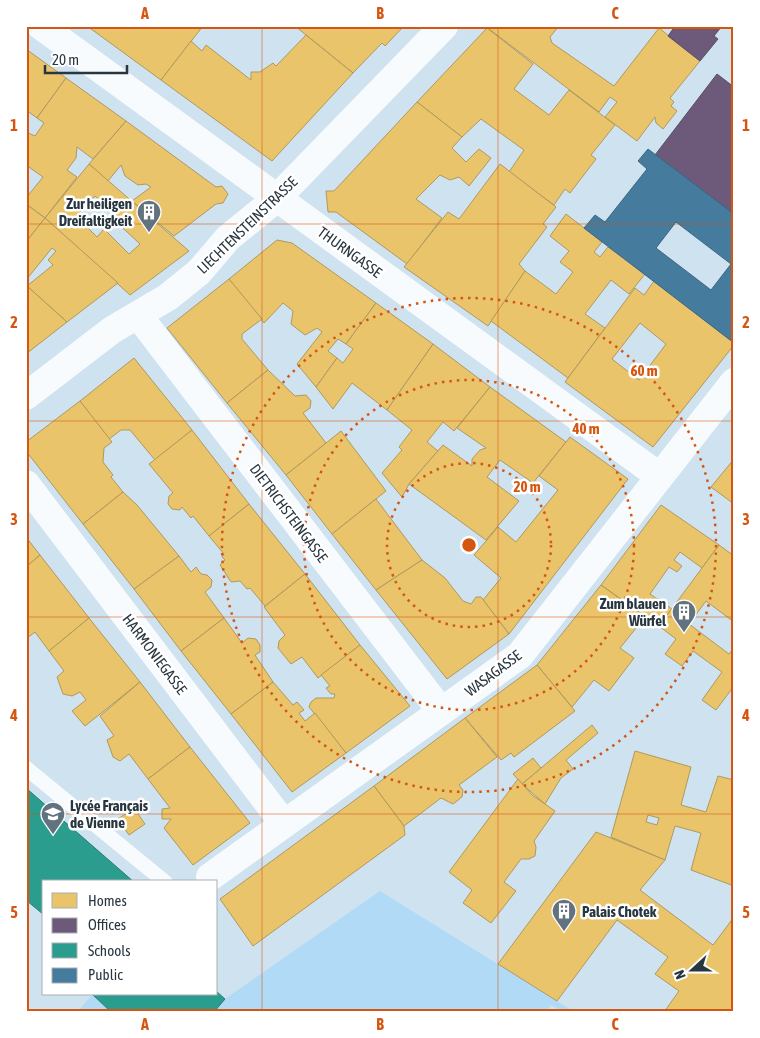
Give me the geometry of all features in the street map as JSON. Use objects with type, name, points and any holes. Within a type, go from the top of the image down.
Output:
[{"type":"street","name":"THURNGASSE","points":[[41,26],[659,476]]},
{"type":"street","name":"LIECHTENSTEINSTRASSE","points":[[26,396],[112,330],[168,297],[187,282],[228,238],[276,198],[444,26]]},
{"type":"street","name":"DIETRICHSTEINGASSE","points":[[138,315],[441,712]]},
{"type":"street","name":"WASAGASSE","points":[[210,877],[520,655],[734,382]]},
{"type":"street","name":"HARMONIEGASSE","points":[[26,484],[284,824]]},
{"type":"lane","points":[[26,768],[163,880]]},
{"type":"shaded area","points":[[380,891],[573,1011],[563,1012],[551,1005],[546,1012],[214,1012],[225,999]]},
{"type":"shaded area","points":[[93,996],[111,1012],[77,1012]]},
{"type":"building: Homes","points":[[87,26],[203,26],[161,80]]},
{"type":"building: Homes","points":[[295,26],[404,26],[385,46],[382,43],[353,73]]},
{"type":"building: Homes","points":[[485,26],[559,26],[550,37],[552,43],[614,86],[659,28],[700,61],[670,98],[674,102],[671,106],[677,111],[663,129],[656,123],[655,117],[637,141],[605,117],[617,102],[610,97],[599,112]]},
{"type":"building: Homes","points":[[487,28],[533,64],[514,89],[549,115],[569,90],[615,125],[591,155],[596,159],[570,193],[565,189],[554,205],[509,172],[524,150],[481,119],[462,137],[417,102]]},
{"type":"building: Homes","points":[[306,35],[353,73],[272,161],[161,80],[191,41],[202,51],[206,45],[251,80],[251,72],[260,72],[273,63],[276,66]]},
{"type":"building: Homes","points":[[26,49],[66,78],[37,118],[26,110]]},
{"type":"building: Homes","points":[[66,78],[126,121],[93,159],[77,147],[76,158],[67,170],[77,177],[45,218],[26,204],[26,198],[43,177],[26,165],[26,132],[35,136],[44,123],[37,118]]},
{"type":"building: Homes","points":[[417,102],[462,137],[452,148],[466,162],[479,149],[491,158],[469,186],[459,177],[450,180],[440,175],[416,199],[442,218],[407,264],[336,212],[328,212],[326,191],[334,191]]},
{"type":"building: Homes","points":[[126,121],[216,187],[222,186],[228,194],[223,203],[216,204],[174,236],[132,201],[151,187],[146,184],[138,185],[125,176],[121,165],[108,181],[89,164]]},
{"type":"building: Homes","name":"Zur heiligen Dreifaltigkeit","points":[[89,164],[189,251],[130,295],[45,218]],"holes":[[[95,196],[113,214],[111,217],[140,244],[129,254],[104,229],[97,237],[76,216]]]},
{"type":"building: Homes","points":[[500,164],[556,207],[543,224],[547,227],[519,264],[525,271],[488,326],[404,267],[448,212],[459,219]]},
{"type":"building: Homes","points":[[26,204],[45,218],[26,242]]},
{"type":"building: Homes","points":[[566,214],[602,242],[594,252],[600,257],[608,247],[645,274],[629,294],[611,280],[585,314],[605,328],[568,378],[491,321],[525,271],[556,294],[573,272],[560,262],[569,251],[550,236]]},
{"type":"building: Homes","points":[[45,218],[118,283],[67,322],[27,286],[53,265],[48,260],[56,251],[52,248],[26,280],[26,242]]},
{"type":"building: Homes","points":[[277,240],[292,243],[376,303],[346,344],[338,339],[328,351],[337,358],[316,387],[297,364],[322,332],[317,328],[305,335],[291,324],[293,311],[283,303],[264,323],[229,279]]},
{"type":"building: Homes","points":[[229,279],[262,319],[242,334],[242,339],[268,370],[227,403],[167,328]]},
{"type":"building: Homes","points":[[654,281],[734,343],[653,447],[565,382],[635,288],[644,295]],"holes":[[[640,323],[666,344],[639,380],[612,359]]]},
{"type":"building: Homes","points":[[26,287],[67,322],[26,354]]},
{"type":"building: Homes","points":[[376,303],[433,344],[387,410],[352,383],[333,409],[316,387],[337,358],[343,363],[353,349],[346,344]]},
{"type":"building: Homes","points":[[433,344],[490,387],[454,431],[443,422],[427,442],[438,451],[409,484],[402,497],[382,473],[402,450],[399,447],[412,430],[387,410]]},
{"type":"building: Homes","points":[[134,358],[192,430],[155,460],[130,430],[121,430],[109,439],[80,401]]},
{"type":"building: Homes","points":[[268,370],[295,396],[306,395],[311,401],[310,408],[303,413],[326,443],[286,475],[227,403]]},
{"type":"building: Homes","points":[[490,387],[566,442],[533,483],[500,460],[487,477],[519,501],[486,540],[409,484],[443,445],[472,466],[472,459],[480,450],[486,448],[457,428]]},
{"type":"building: Homes","points":[[80,401],[112,442],[104,448],[103,462],[113,475],[111,477],[123,492],[83,524],[26,451],[26,442]]},
{"type":"building: Homes","points":[[192,430],[249,504],[209,536],[193,516],[191,518],[182,507],[180,510],[172,509],[168,504],[169,496],[173,493],[149,464]]},
{"type":"building: Homes","points":[[341,431],[386,491],[332,534],[286,475]]},
{"type":"building: Homes","points":[[570,437],[628,479],[509,634],[483,600],[501,578],[474,555],[498,527],[516,542],[558,490],[539,476]]},
{"type":"building: Homes","points":[[734,459],[734,504],[711,487]]},
{"type":"building: Homes","points":[[123,492],[137,505],[179,556],[134,589],[83,524]]},
{"type":"building: Homes","points":[[376,499],[422,560],[376,590],[332,534]]},
{"type":"building: Homes","points":[[249,504],[305,574],[265,606],[250,588],[247,589],[240,581],[231,582],[220,565],[225,560],[222,557],[224,554],[209,536]]},
{"type":"building: Homes","points":[[661,505],[719,545],[702,568],[680,552],[674,560],[682,566],[677,572],[669,567],[650,594],[672,609],[659,626],[601,585]]},
{"type":"building: Homes","points":[[26,537],[40,555],[26,567]]},
{"type":"building: Homes","name":"Zum blauen Würfel","points":[[719,545],[734,556],[734,622],[706,601],[689,624],[729,654],[734,648],[734,686],[716,710],[702,700],[722,672],[693,651],[682,666],[665,654],[676,639],[659,626]]},
{"type":"building: Homes","points":[[40,555],[89,618],[49,651],[35,632],[26,639],[26,567]]},
{"type":"building: Homes","points":[[179,556],[191,572],[196,567],[201,574],[207,575],[212,580],[211,587],[205,592],[224,618],[181,651],[134,589]]},
{"type":"building: Homes","points":[[422,560],[445,578],[463,601],[471,604],[476,597],[481,597],[509,634],[447,679],[376,590]]},
{"type":"building: Homes","points":[[305,574],[360,645],[318,678],[302,657],[291,664],[278,648],[279,641],[285,635],[264,607]]},
{"type":"building: Homes","points":[[601,585],[645,617],[620,648],[634,658],[609,691],[594,680],[572,707],[537,665]]},
{"type":"building: Homes","points":[[89,618],[140,682],[85,726],[72,711],[86,700],[80,692],[72,696],[63,694],[57,677],[64,671],[49,651]]},
{"type":"building: Homes","points":[[224,618],[242,643],[248,638],[256,639],[260,645],[260,652],[255,655],[273,682],[231,714],[181,651]]},
{"type":"building: Homes","points":[[360,645],[410,706],[346,753],[309,707],[316,698],[334,698],[335,694],[331,694],[326,688],[330,686],[321,675]]},
{"type":"building: Homes","points":[[537,665],[575,711],[514,757],[511,753],[501,760],[465,718]]},
{"type":"building: Homes","points":[[140,682],[190,747],[148,779],[129,754],[120,761],[113,757],[107,740],[114,736],[100,716]]},
{"type":"building: Homes","points":[[273,682],[293,705],[297,702],[304,710],[299,713],[305,721],[315,713],[346,753],[292,792],[231,714]]},
{"type":"building: Homes","points":[[465,718],[497,757],[459,785],[463,790],[462,797],[453,804],[441,798],[404,826],[374,786]]},
{"type":"building: Homes","points":[[592,725],[598,733],[566,760],[573,769],[561,778],[545,804],[522,784]]},
{"type":"building: Homes","points":[[190,747],[250,823],[193,865],[164,828],[171,819],[162,819],[162,809],[170,808],[148,779]]},
{"type":"building: Homes","points":[[635,751],[691,767],[681,805],[706,812],[718,776],[734,780],[734,886],[691,870],[701,833],[675,826],[665,860],[611,837]],"holes":[[[648,815],[659,818],[657,825],[646,822]]]},
{"type":"building: Homes","points":[[533,758],[541,768],[522,784],[513,774]]},
{"type":"building: Homes","points":[[518,779],[532,795],[555,811],[534,841],[536,847],[535,856],[529,859],[521,859],[504,882],[516,891],[491,923],[463,903],[472,890],[449,872]]},
{"type":"building: Homes","points":[[374,786],[404,826],[405,835],[253,946],[220,899]]},
{"type":"building: Homes","points":[[134,808],[145,824],[129,835],[118,819]]},
{"type":"building: Homes","name":"Palais Chotek","points":[[596,832],[665,860],[640,890],[713,945],[734,917],[734,1012],[664,1012],[679,991],[655,974],[668,957],[617,920],[557,1001],[498,964]]},
{"type":"building: Offices","points":[[675,26],[722,26],[714,36],[718,39],[700,61],[668,36]]},
{"type":"building: Offices","points":[[717,74],[734,87],[734,214],[655,155]]},
{"type":"building: Schools","name":"Lycée Français de Vienne","points":[[26,788],[132,880],[42,880],[42,913],[26,900]]},
{"type":"building: Schools","points":[[218,993],[225,999],[214,1012],[111,1012],[94,996],[218,996]]},
{"type":"building: Public","points":[[648,149],[734,214],[734,343],[584,228],[595,215],[605,222],[647,169],[638,161]],"holes":[[[676,222],[731,264],[711,290],[656,248]]]},
{"type":"place","name":"Zur heiligen Dreifaltigkeit","points":[[149,233]]},
{"type":"place","name":"Zum blauen Würfel","points":[[684,633]]},
{"type":"place","name":"Lycée Français de Vienne","points":[[53,835]]},
{"type":"place","name":"Palais Chotek","points":[[564,932]]}]
